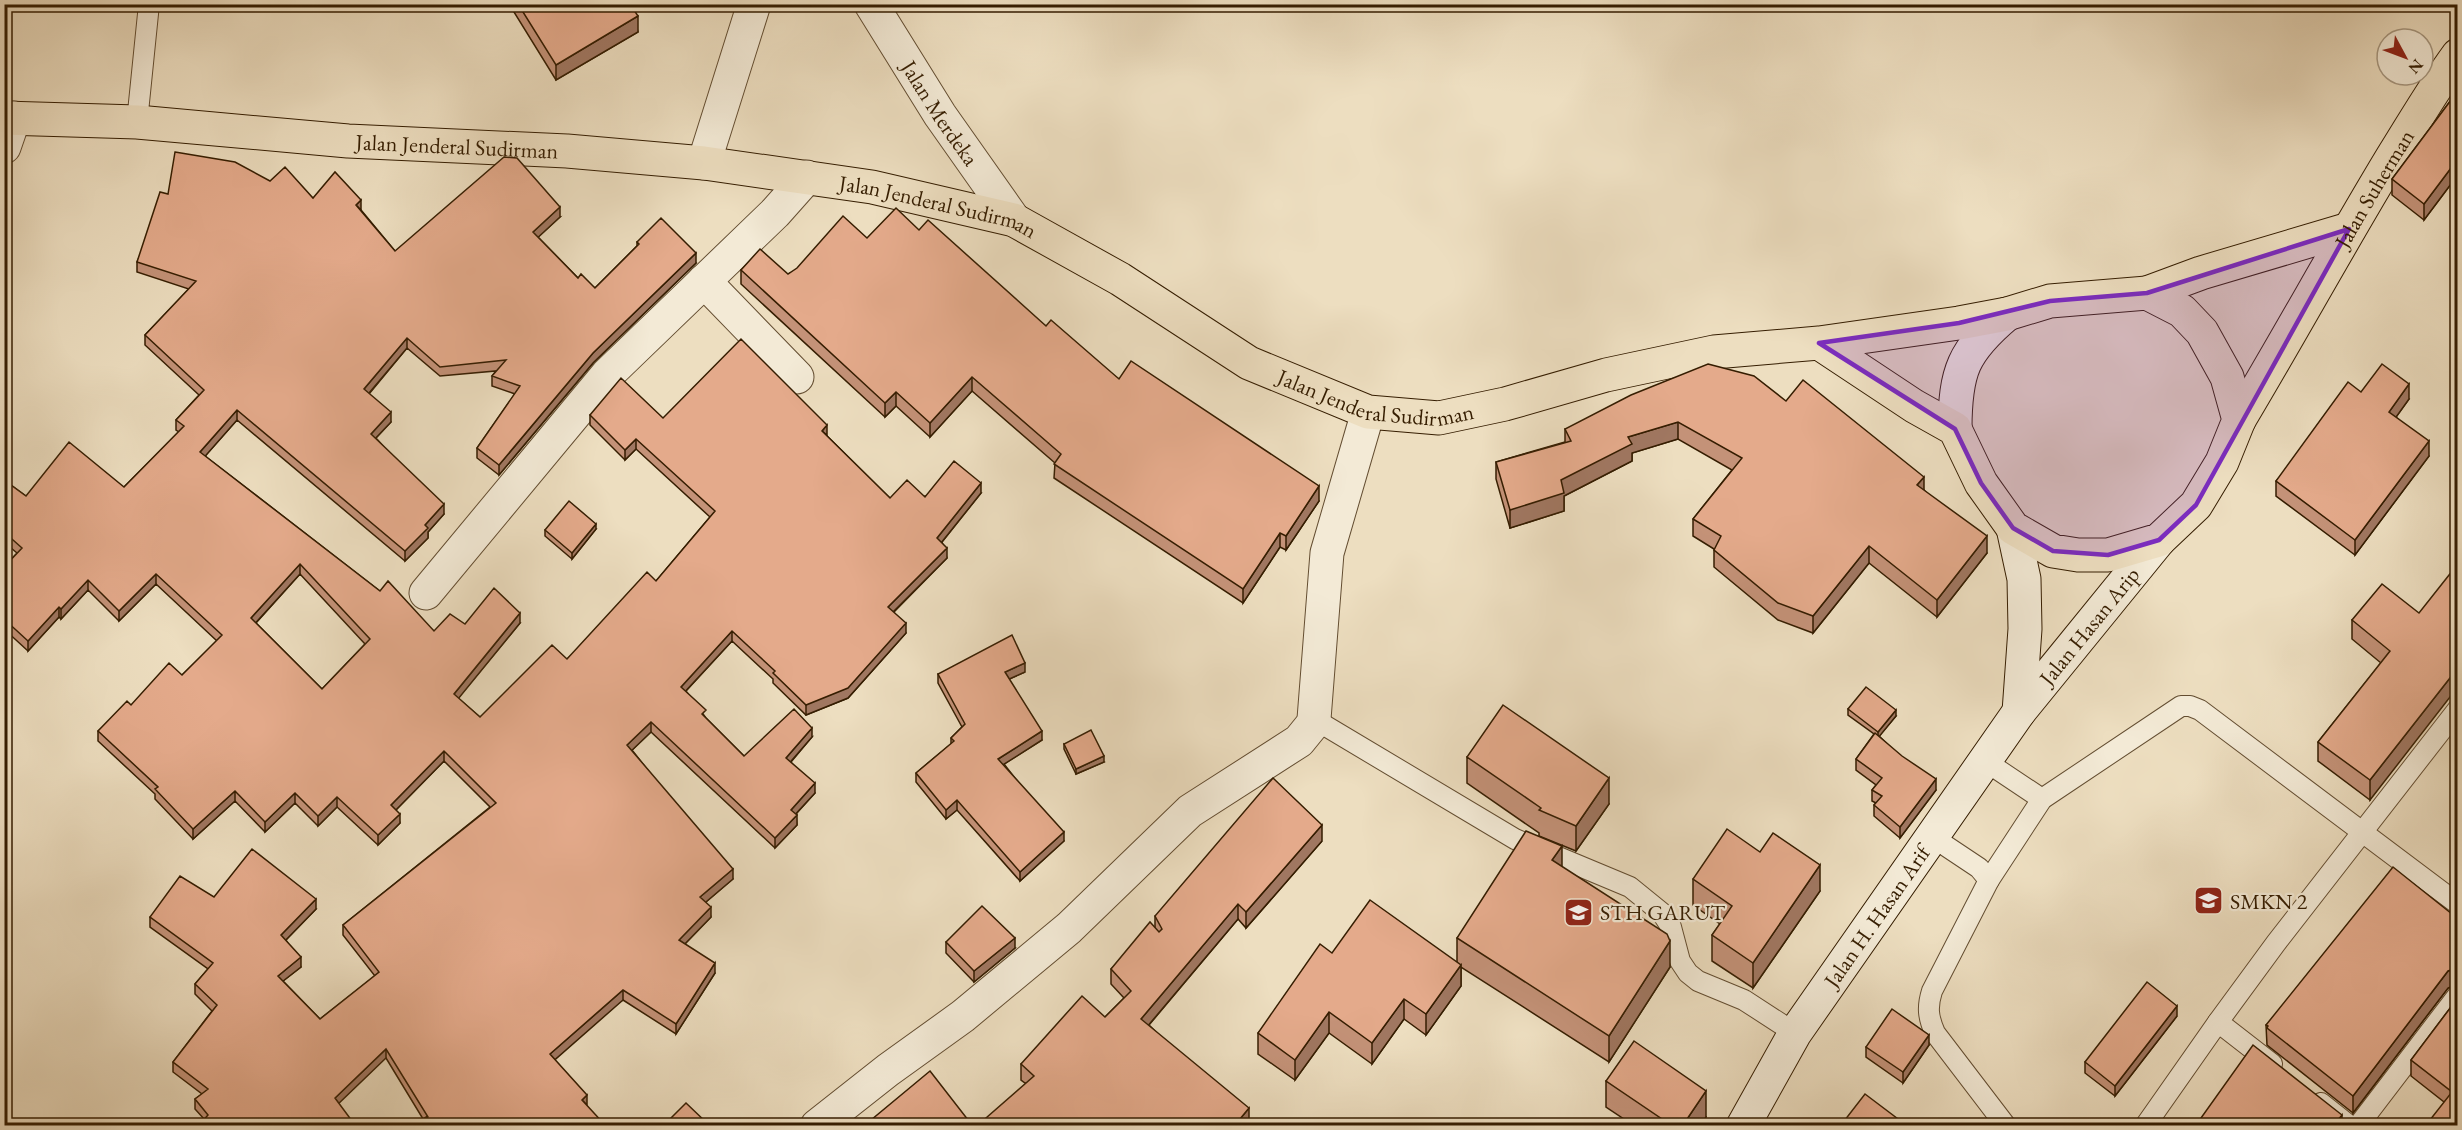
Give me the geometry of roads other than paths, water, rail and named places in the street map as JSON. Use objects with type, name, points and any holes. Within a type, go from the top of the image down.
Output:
[{"type":"main road","name":"Jalan Suherman","points":[[2239,420],[2349,229],[2457,55]]},
{"type":"main road","name":"Jalan Jenderal Sudirman","points":[[8,128],[137,122],[348,141],[567,151],[704,163],[872,188],[1014,220],[1120,279],[1248,363],[1368,412],[1439,418],[1505,404],[1606,375],[1714,352],[1820,343],[1959,323],[2007,314],[2050,301],[2147,293]]},
{"type":"main road","points":[[2147,293],[2201,273],[2349,229]]},
{"type":"main road","points":[[1820,343],[1914,406],[1954,429],[1981,483],[2013,528],[2053,551],[2078,555],[2108,555],[2159,540],[2196,505],[2222,462],[2239,420],[2227,377],[2202,332],[2182,310],[2147,293]]},
{"type":"street","points":[[704,163],[754,4]]},
{"type":"street","name":"Jalan Merdeka","points":[[871,4],[940,115],[1014,220]]},
{"type":"street","points":[[426,593],[607,375],[775,213],[807,177]]},
{"type":"street","points":[[704,281],[797,377]]},
{"type":"street","points":[[1954,429],[1954,399],[1959,376],[1968,356],[1982,336],[2007,314]]},
{"type":"street","points":[[817,1125],[963,1016],[1069,928],[1190,811],[1299,741],[1312,726],[1327,553],[1368,412]]},
{"type":"street","points":[[2013,528],[2024,579],[2025,629],[2019,712]]},
{"type":"street","name":"Jalan Hasan Arip","points":[[2019,712],[2159,540]]},
{"type":"street","name":"Jalan H. Hasan Arif","points":[[1743,1125],[1795,1033],[2019,712]]},
{"type":"lane","points":[[137,122],[149,4]]},
{"type":"lane","points":[[2006,1125],[1935,1033],[1928,1018],[1928,1004],[1932,990],[1989,880],[2042,799],[2185,705],[2200,710],[2457,904]]},
{"type":"lane","points":[[2145,1125],[2218,1022],[2457,709]]},
{"type":"lane","points":[[1314,718],[1515,839],[1630,887],[1662,912],[1671,927],[1680,961],[1688,974],[1698,981],[1744,1000],[1795,1033]]},
{"type":"lane","points":[[1985,761],[2042,799]]},
{"type":"lane","points":[[1932,836],[1979,868],[1989,880]]},
{"type":"lane","points":[[2358,1125],[2457,995]]},
{"type":"lane","points":[[2218,1022],[2284,1074]]},
{"type":"lane","points":[[2303,1089],[2350,1125]]},
{"type":"place","name":"SMKN 2","points":[[2209,901]]},
{"type":"place","name":"STH GARUT","points":[[1579,912]]}]
